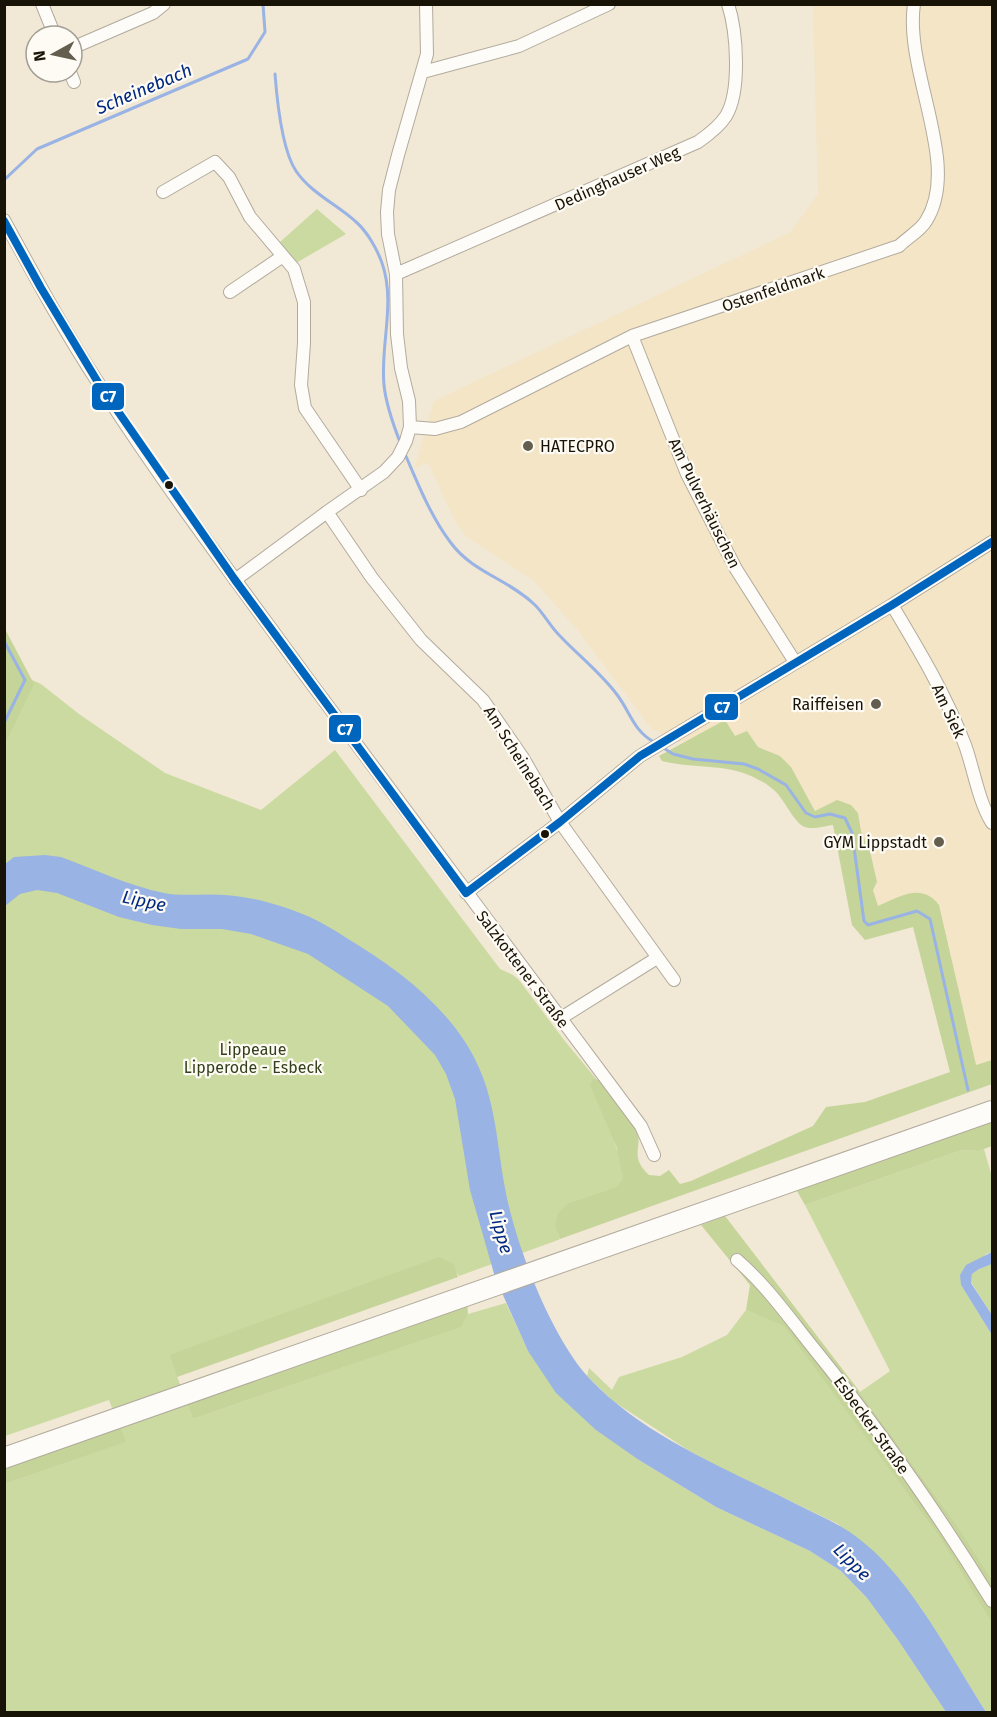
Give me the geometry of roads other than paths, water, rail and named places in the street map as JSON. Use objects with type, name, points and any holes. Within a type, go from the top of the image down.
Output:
[{"type":"highway","points":[[4,1458],[110,1415],[591,1246],[993,1098]]},
{"type":"highway","points":[[591,1246],[993,1111]]},
{"type":"highway","points":[[4,1444],[110,1415]]},
{"type":"street","points":[[42,4],[50,24]]},
{"type":"street","points":[[84,43],[153,13],[164,4]]},
{"type":"street","points":[[235,580],[384,472],[398,457],[406,441],[410,427],[409,401],[401,368],[397,334],[396,274],[388,234],[387,212],[389,190],[427,54],[426,4]]},
{"type":"street","points":[[423,72],[519,46],[609,4]]},
{"type":"street","name":"Dedinghauser Weg","points":[[396,274],[698,142],[712,131],[726,116],[733,93],[737,45],[729,4]]},
{"type":"street","name":"Ostenfeldmark","points":[[410,427],[435,429],[461,422],[632,336],[899,246],[926,222],[938,190],[939,163],[913,46],[914,4]]},
{"type":"street","points":[[163,192],[215,162],[229,177],[250,217],[294,268],[303,302],[304,344],[301,385],[305,408],[361,490]]},
{"type":"street","name":"Salzkottener Straße","points":[[4,220],[41,288],[99,384],[235,580],[641,1126],[654,1155]]},
{"type":"street","points":[[230,292],[283,256]]},
{"type":"street","name":"Am Pulverhäuschen","points":[[632,336],[687,474],[736,569],[795,662]]},
{"type":"street","name":"Am Scheinebach","points":[[327,512],[372,578],[421,640],[483,700],[523,758],[560,822],[674,981]]},
{"type":"street","points":[[466,893],[652,748],[993,542]]},
{"type":"street","name":"Am Siek","points":[[892,605],[949,708],[993,823]]},
{"type":"street","points":[[561,1018],[657,958]]},
{"type":"street","name":"Esbecker Straße","points":[[737,1260],[757,1278],[852,1397],[950,1533],[993,1601]]},
{"type":"water","name":"Lippe","points":[[45,855],[61,857],[125,882],[164,893],[236,896],[260,900],[294,911],[316,920],[366,950],[425,995],[458,1032],[482,1075],[494,1116],[510,1210],[526,1262],[562,1340],[590,1379],[611,1399],[659,1434],[712,1463],[829,1520],[863,1542],[881,1558],[914,1599],[986,1712],[946,1712],[867,1598],[841,1571],[810,1551],[716,1507],[639,1460],[596,1430],[556,1393],[528,1351],[495,1277],[470,1190],[455,1099],[446,1074],[435,1055],[388,1006],[308,954],[251,934],[222,929],[181,929],[152,925],[119,917],[57,893],[37,890],[20,894],[5,906],[5,864],[14,857]]},
{"type":"water","points":[[992,1252],[992,1264],[972,1274],[971,1283],[992,1315],[992,1335],[961,1285],[960,1275],[966,1265]]},
{"type":"waterway","name":"Scheinebach","points":[[4,180],[37,149],[248,59],[265,32],[263,4]]},
{"type":"waterway","points":[[275,74],[284,138],[296,171],[316,192],[348,215],[364,230],[382,263],[388,293],[384,385],[388,407],[400,442]]},
{"type":"waterway","points":[[405,454],[431,511],[451,543],[469,561],[525,596],[535,605],[557,633],[612,688],[637,727],[654,742]]},
{"type":"waterway","points":[[4,641],[25,680],[4,723]]},
{"type":"waterway","points":[[662,747],[673,754],[693,759],[744,764],[758,769],[786,785],[806,813],[815,817],[830,814],[845,818],[852,833],[864,921],[868,925],[917,911],[930,919],[968,1090]]},
{"type":"place","name":"HATECPRO","points":[[528,446]]},
{"type":"place","name":"Raiffeisen","points":[[876,704]]},
{"type":"place","name":"GYM Lippstadt","points":[[939,842]]},
{"type":"park label","name":"Lippeaue Lipperode - Esbeck","points":[[253,1058]]}]
